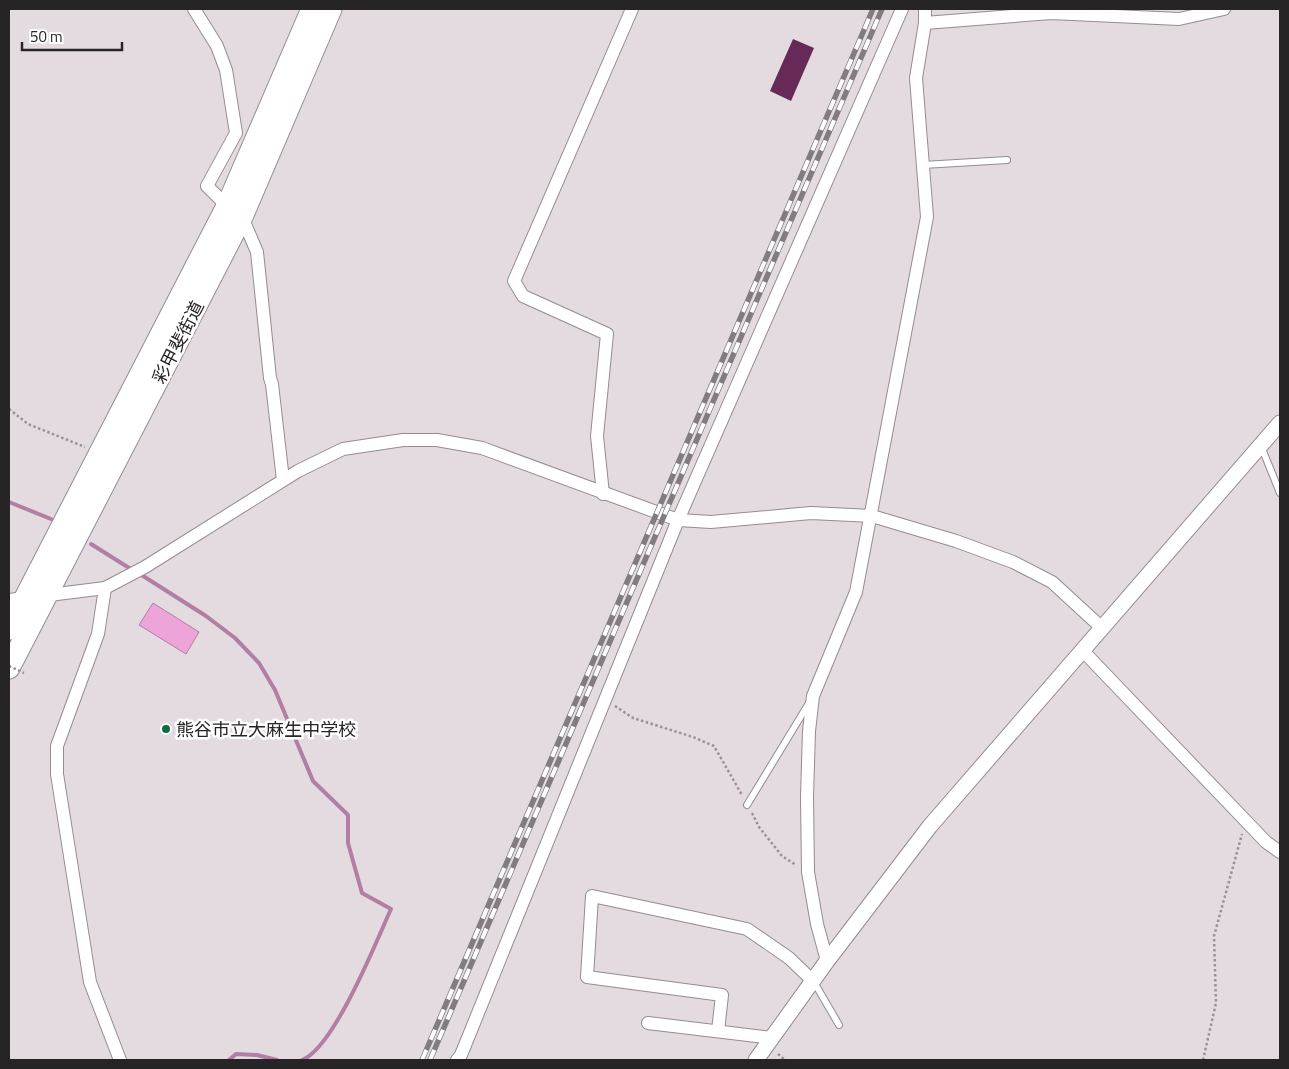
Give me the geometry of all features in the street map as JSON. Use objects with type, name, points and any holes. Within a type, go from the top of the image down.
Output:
[{"type":"highway","name":"彩甲斐街道","points":[[9,630],[17,600],[235,211],[312,9]]},
{"type":"highway","name":"彩甲斐街道","points":[[14,669],[46,596],[235,211],[331,9]]},
{"type":"street","points":[[194,9],[217,46],[226,70],[236,133],[207,186],[235,211],[257,252],[283,480]]},
{"type":"street","points":[[603,494],[596,436],[607,334],[523,296],[514,281],[632,9]]},
{"type":"street","points":[[457,1060],[678,520],[902,9]]},
{"type":"street","points":[[827,961],[817,924],[808,872],[809,731],[814,696],[856,592],[872,516],[927,216],[916,78],[925,23],[925,9]]},
{"type":"street","points":[[925,23],[1051,13],[1179,19],[1224,9]]},
{"type":"street","points":[[756,1060],[827,961],[930,826],[1280,423]]},
{"type":"street","points":[[17,600],[105,588],[146,567],[298,471],[343,449],[403,440],[438,440],[482,448],[678,520],[711,522],[811,513],[872,516],[1013,562],[1052,582],[1102,628]]},
{"type":"street","points":[[105,588],[98,634],[57,746],[57,774],[90,982],[120,1060]]},
{"type":"street","points":[[1083,651],[1266,842],[1280,852]]},
{"type":"street","points":[[718,1032],[722,995],[587,978],[592,896],[747,929],[789,958],[813,981]]},
{"type":"street","points":[[648,1023],[772,1038]]},
{"type":"lane","points":[[923,165],[1007,160]]},
{"type":"lane","points":[[1261,446],[1280,493]]},
{"type":"lane","points":[[747,805],[814,696]]},
{"type":"lane","points":[[813,981],[839,1025]]},
{"type":"path","points":[[9,409],[28,424],[100,453]]},
{"type":"path","points":[[605,699],[633,718],[693,737],[714,746],[759,827],[782,856],[808,872]]},
{"type":"path","points":[[1203,1060],[1216,1003],[1214,936],[1246,821]]},
{"type":"shaded area","points":[[153,603],[199,632],[186,654],[139,625]]},
{"type":"building","points":[[793,39],[814,48],[791,101],[770,91]]},
{"type":"waterway","points":[[9,502],[51,519]]},
{"type":"waterway","points":[[91,544],[134,571]]},
{"type":"waterway","points":[[140,574],[206,616],[235,638],[259,663],[275,690],[313,781],[348,815],[348,843],[362,893],[391,909],[365,968],[340,1016],[327,1036],[314,1051],[302,1060]]},
{"type":"waterway","points":[[229,1060],[236,1054],[257,1055],[277,1060]]},
{"type":"railway","points":[[422,1060],[873,9]]},
{"type":"railway","points":[[430,1060],[882,9]]},
{"type":"place","name":"熊谷市立大麻生中学校","points":[[166,729]]}]
